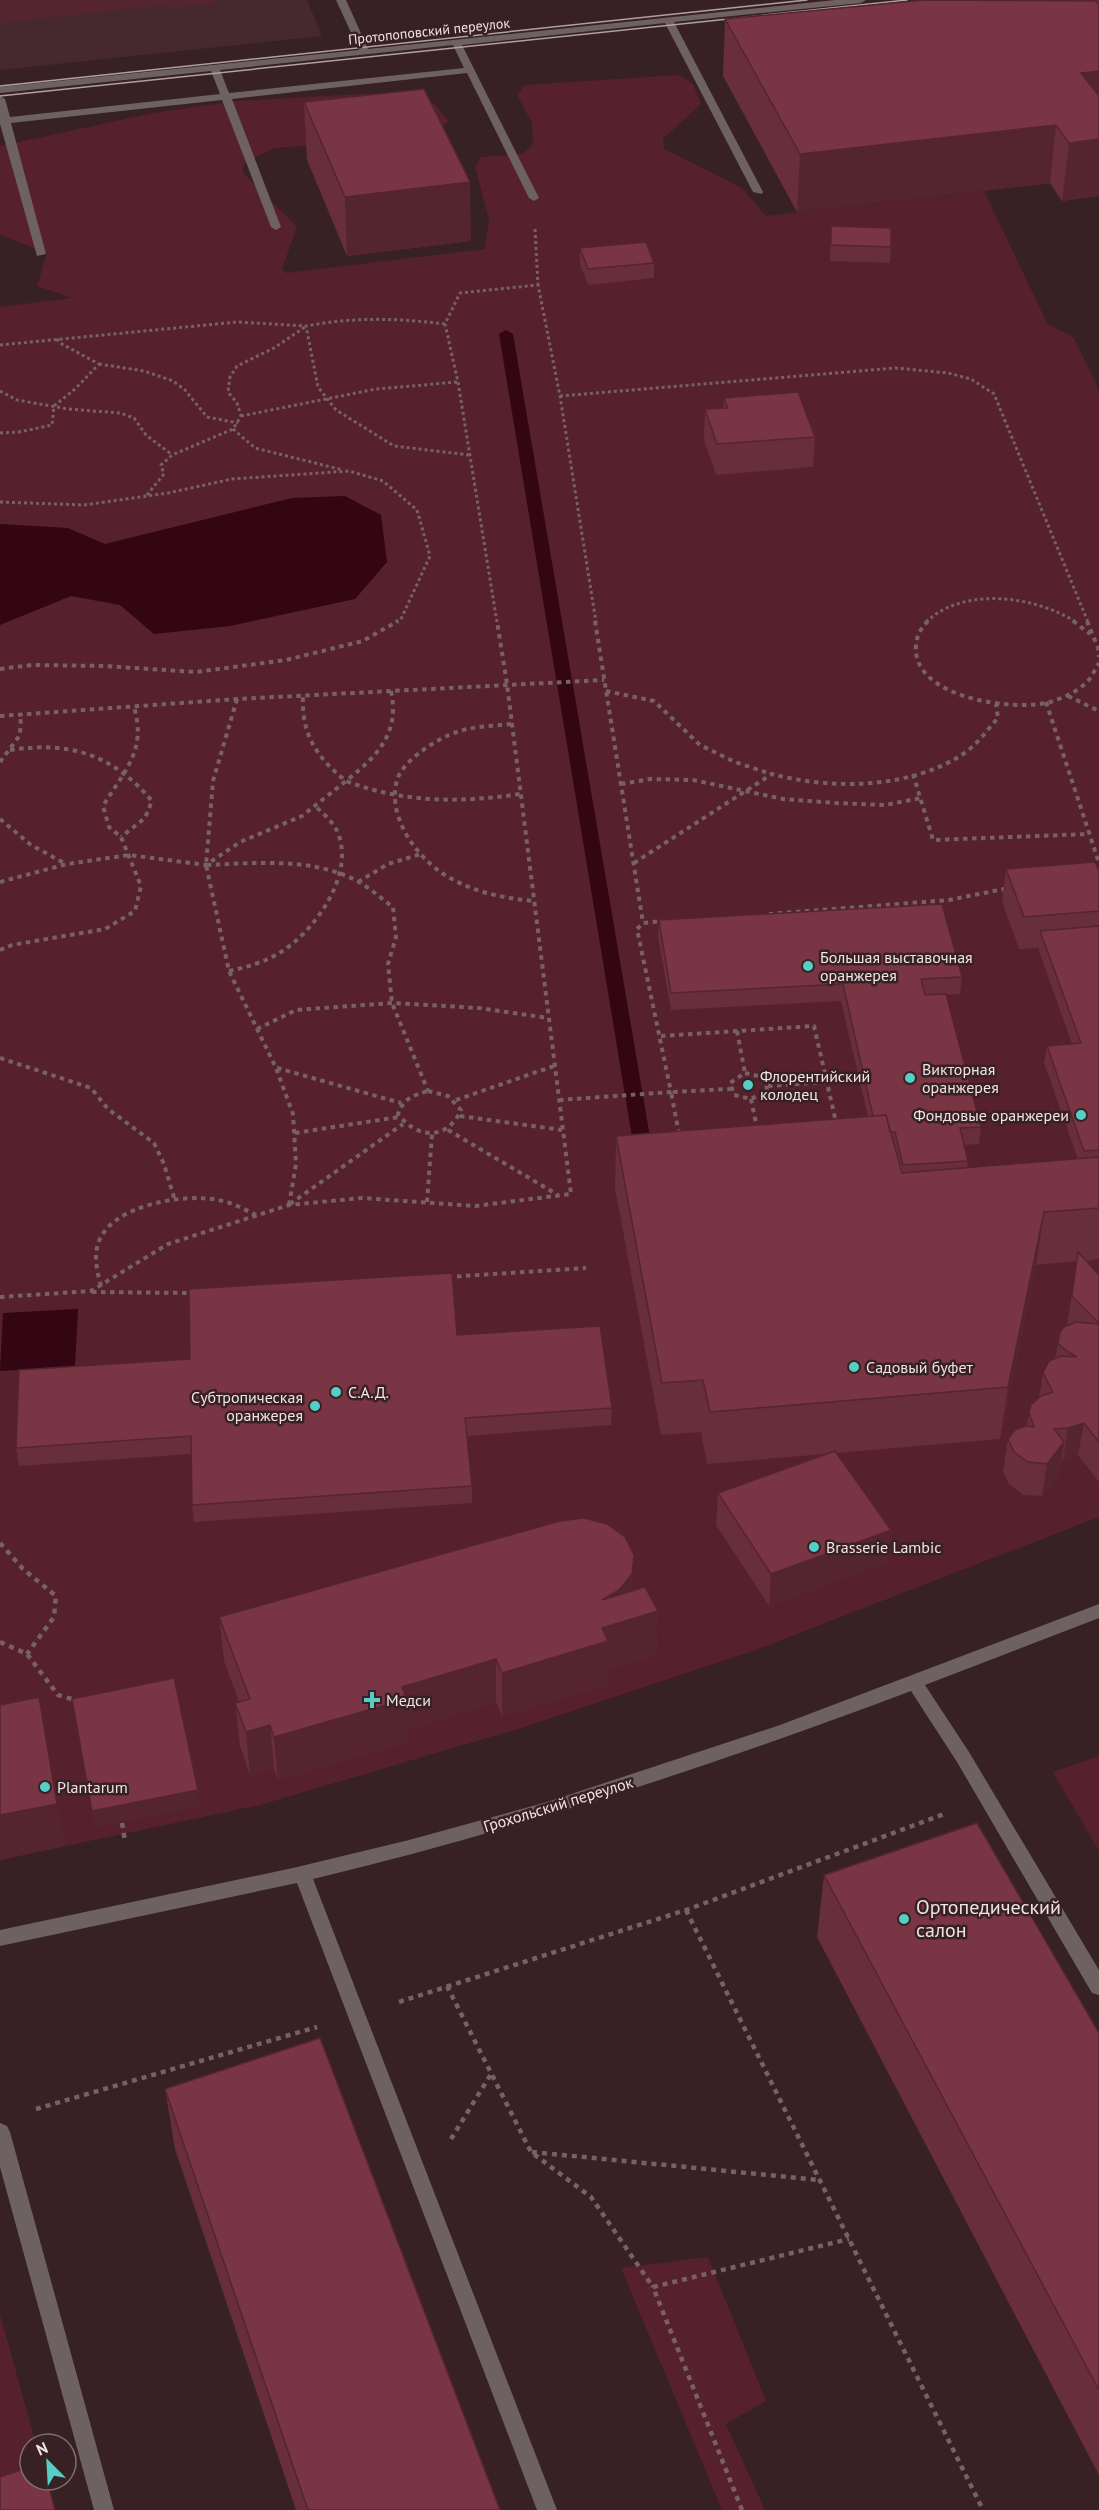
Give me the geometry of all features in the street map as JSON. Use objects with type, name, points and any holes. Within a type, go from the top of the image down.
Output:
[{"type":"street","points":[[341,0],[365,52]]},
{"type":"street","name":"Протопоповский переулок","points":[[0,90],[861,0]]},
{"type":"street","points":[[668,20],[758,192]]},
{"type":"street","points":[[456,42],[534,198]]},
{"type":"street","points":[[215,68],[276,227]]},
{"type":"street","points":[[2,121],[469,70]]},
{"type":"street","points":[[0,99],[2,121],[41,254]]},
{"type":"street","name":"Грохольский переулок","points":[[0,1938],[303,1875],[469,1832],[694,1762],[915,1683],[1099,1611]]},
{"type":"street","points":[[915,1683],[987,1798],[1099,1987]]},
{"type":"street","points":[[303,1875],[547,2510]]},
{"type":"street","points":[[0,2132],[104,2510]]},
{"type":"path","points":[[534,198],[538,285],[560,396],[643,923]]},
{"type":"path","points":[[91,1292],[168,1244],[289,1205],[362,1198],[475,1206],[571,1194],[507,684],[458,382],[445,324],[460,292],[538,285]]},
{"type":"path","points":[[0,345],[237,322],[306,326],[330,321],[406,318],[445,324]]},
{"type":"path","points":[[306,326],[318,387],[336,410],[394,446],[469,455]]},
{"type":"path","points":[[147,496],[164,474],[161,465],[172,455],[233,429],[238,423],[241,416],[237,403],[228,392],[230,377],[237,366],[274,348],[306,326]]},
{"type":"path","points":[[57,339],[60,343],[99,364],[144,371],[173,381],[185,390],[207,417],[238,423]]},
{"type":"path","points":[[0,433],[19,432],[52,425],[54,406],[75,389],[99,364]]},
{"type":"path","points":[[560,396],[896,368],[948,373],[970,379],[994,394],[1098,648],[1099,657]]},
{"type":"path","points":[[241,416],[377,389],[433,382],[458,382]]},
{"type":"path","points":[[0,392],[17,400],[68,409],[120,413],[134,418],[146,435],[172,455]]},
{"type":"path","points":[[0,669],[32,665],[104,666],[196,672],[286,660],[363,641],[401,619],[430,556],[417,510],[383,481],[255,448],[233,429]]},
{"type":"path","points":[[0,502],[84,505],[147,496],[232,479],[349,471]]},
{"type":"path","points":[[1091,634],[1078,622],[1061,612],[1017,600],[971,602],[950,608],[934,616],[921,627],[916,640],[915,654],[921,667],[933,680],[951,691],[972,699],[996,704],[1046,702],[1067,696],[1083,686],[1094,675],[1099,663]]},
{"type":"path","points":[[0,716],[237,699],[588,679],[604,680]]},
{"type":"path","points":[[207,865],[240,842],[302,816],[371,761],[394,723],[395,703],[391,691]]},
{"type":"path","points":[[606,691],[654,701],[700,745],[735,762],[772,774],[818,783],[857,784],[895,780],[960,756],[998,718],[996,704]]},
{"type":"path","points":[[303,696],[300,714],[306,734],[324,765],[346,781],[368,791],[396,798],[471,802],[520,794]]},
{"type":"path","points":[[1067,696],[1099,711]]},
{"type":"path","points":[[237,699],[213,781],[207,865],[229,971],[276,1068],[293,1114],[296,1164],[289,1205]]},
{"type":"path","points":[[1046,702],[1099,863]]},
{"type":"path","points":[[0,950],[12,945],[105,929],[135,911],[141,886],[121,837],[109,827],[103,806],[125,771],[139,740],[139,726],[134,706]]},
{"type":"path","points":[[0,762],[19,740],[24,724],[21,714]]},
{"type":"path","points":[[511,724],[449,734],[418,754],[398,777],[396,798],[399,824],[421,854],[441,872],[466,886],[502,899],[533,901]]},
{"type":"path","points":[[10,750],[50,746],[87,753],[125,771],[152,801],[145,818],[121,837]]},
{"type":"path","points":[[634,863],[772,774]]},
{"type":"path","points":[[913,774],[933,840],[1089,834]]},
{"type":"path","points":[[621,784],[650,779],[693,780],[783,799],[835,803],[885,805],[921,798]]},
{"type":"path","points":[[229,971],[263,962],[290,946],[313,922],[331,898],[339,875],[341,848],[335,826],[315,806]]},
{"type":"path","points":[[0,819],[18,837],[38,851],[67,864]]},
{"type":"path","points":[[358,882],[388,864],[421,854]]},
{"type":"path","points":[[0,882],[67,864],[129,855],[207,865],[261,864],[322,868],[358,882],[393,907],[396,937],[388,964],[392,1003],[428,1091]]},
{"type":"path","points":[[761,914],[949,900],[1017,888]]},
{"type":"path","points":[[667,921],[643,923],[637,929],[661,1036],[680,1145]]},
{"type":"path","points":[[257,1029],[296,1010],[392,1003],[479,1008],[548,1018]]},
{"type":"path","points":[[661,1036],[814,1026],[836,1124]]},
{"type":"path","points":[[737,1031],[745,1073]]},
{"type":"path","points":[[0,1058],[91,1088],[108,1109],[154,1143],[164,1164],[169,1187],[176,1200]]},
{"type":"path","points":[[456,1100],[554,1066]]},
{"type":"path","points":[[276,1068],[401,1103]]},
{"type":"path","points":[[745,1073],[763,1078],[768,1086],[763,1095],[751,1100],[737,1097],[730,1089],[730,1083],[745,1073]]},
{"type":"path","points":[[768,1086],[827,1082]]},
{"type":"path","points":[[559,1100],[646,1092],[730,1089]]},
{"type":"path","points":[[428,1091],[444,1092],[456,1100],[461,1110],[459,1121],[448,1130],[432,1134],[415,1132],[403,1125],[399,1117],[401,1103],[412,1095],[428,1091]]},
{"type":"path","points":[[751,1100],[757,1130]]},
{"type":"path","points":[[460,1116],[562,1130]]},
{"type":"path","points":[[295,1133],[399,1117]]},
{"type":"path","points":[[289,1205],[403,1125]]},
{"type":"path","points":[[448,1130],[559,1195]]},
{"type":"path","points":[[427,1202],[432,1134]]},
{"type":"path","points":[[101,1286],[95,1265],[99,1241],[115,1218],[143,1207],[176,1200],[214,1199],[238,1206],[256,1215]]},
{"type":"path","points":[[442,1277],[585,1268]]},
{"type":"path","points":[[0,1297],[91,1292],[168,1294],[204,1292]]},
{"type":"path","points":[[0,1543],[23,1569],[56,1596],[54,1617],[27,1654]]},
{"type":"path","points":[[0,1642],[27,1654],[58,1695],[86,1702]]},
{"type":"path","points":[[34,2109],[357,2016],[686,1910],[987,1798]]},
{"type":"path","points":[[122,1823],[125,1841]]},
{"type":"path","points":[[686,1910],[983,2510]]},
{"type":"path","points":[[447,1986],[531,2152],[591,2197],[653,2287],[742,2510]]},
{"type":"path","points":[[422,2187],[491,2073]]},
{"type":"path","points":[[531,2152],[819,2180]]},
{"type":"path","points":[[653,2287],[849,2239]]},
{"type":"shaded area","points":[[0,0],[307,0],[322,36],[0,70]]},
{"type":"shaded area","points":[[679,75],[693,84],[701,104],[663,139],[664,149],[742,188],[766,216],[984,191],[1047,323],[1074,338],[1099,390],[1099,1517],[753,1651],[518,1729],[260,1805],[0,1860],[0,307],[72,298],[37,286],[47,253],[0,235],[0,146],[153,113],[237,101],[380,93],[419,98],[434,104],[449,121],[430,137],[274,148],[244,163],[243,173],[297,227],[282,269],[286,273],[485,249],[489,220],[475,166],[481,157],[523,154],[533,144],[532,123],[517,95],[525,85]]},
{"type":"shaded area","points":[[345,496],[381,515],[387,562],[355,599],[230,626],[154,634],[120,605],[71,596],[0,625],[0,524],[68,528],[105,544],[292,498]]},
{"type":"shaded area","points":[[78,1309],[75,1367],[0,1371],[3,1313]]},
{"type":"shaded area","points":[[1099,1756],[1099,1851],[1053,1772]]},
{"type":"shaded area","points":[[708,2257],[766,2401],[726,2424],[765,2510],[722,2510],[621,2268]]},
{"type":"shaded area","points":[[0,2314],[33,2432],[18,2432],[18,2486],[0,2494]]},
{"type":"building","points":[[925,0],[1096,1],[1099,5],[1099,71],[1081,73],[1099,96],[1099,139],[1069,143],[1056,125],[800,154],[725,19]]},
{"type":"building","points":[[424,89],[470,182],[345,197],[304,102]]},
{"type":"building","points":[[831,226],[891,228],[891,247],[831,245]]},
{"type":"building","points":[[646,242],[654,263],[588,269],[580,248]]},
{"type":"building","points":[[798,392],[815,437],[717,444],[705,409],[728,408],[724,398]]},
{"type":"building","points":[[1095,862],[1099,871],[1099,911],[1024,917],[1006,869]]},
{"type":"building","points":[[942,904],[962,977],[921,979],[925,995],[946,994],[981,1127],[960,1128],[968,1161],[903,1165],[895,1132],[890,1132],[886,1115],[873,1116],[843,984],[671,993],[659,920]]},
{"type":"building","points":[[1099,926],[1099,1150],[1084,1151],[1047,1046],[1081,1043],[1040,931]]},
{"type":"building","points":[[886,1115],[902,1173],[1099,1157],[1099,1208],[1044,1212],[1008,1387],[710,1412],[703,1380],[662,1383],[616,1136]]},
{"type":"building","points":[[1078,1252],[1099,1275],[1099,1323],[1072,1296]]},
{"type":"building","name":"Субтропическая оранжерея","points":[[452,1273],[457,1335],[600,1326],[612,1408],[465,1418],[472,1486],[192,1505],[191,1436],[16,1448],[19,1370],[190,1359],[189,1289]]},
{"type":"building","points":[[1076,1322],[1099,1324],[1099,1442],[1084,1423],[1054,1429],[1064,1442],[1047,1464],[1028,1462],[1014,1452],[1008,1439],[1015,1430],[1026,1426],[1034,1427],[1029,1413],[1031,1405],[1041,1396],[1053,1392],[1043,1373],[1049,1361],[1061,1356],[1077,1357],[1058,1343],[1060,1332],[1064,1327]]},
{"type":"building","points":[[835,1451],[891,1530],[771,1574],[718,1493]]},
{"type":"building","points":[[584,1518],[607,1524],[625,1537],[634,1555],[632,1574],[619,1590],[602,1600],[645,1587],[658,1611],[602,1628],[608,1641],[502,1673],[496,1659],[402,1687],[407,1699],[274,1737],[270,1725],[246,1732],[235,1703],[250,1699],[219,1617],[560,1521]]},
{"type":"building","points":[[174,1678],[198,1790],[92,1811],[72,1699]]},
{"type":"building","points":[[39,1697],[57,1804],[0,1815],[0,1705]]},
{"type":"building","points":[[977,1823],[1099,2033],[1099,2390],[824,1875]]},
{"type":"building","points":[[320,2038],[500,2510],[308,2510],[165,2089]]},
{"type":"building","points":[[18,2471],[18,2492],[50,2492],[55,2510],[0,2510],[0,2477]]},
{"type":"waterway","points":[[506,334],[641,1137]]},
{"type":"tram line","points":[[0,86],[807,0]]},
{"type":"tram line","points":[[0,96],[907,0]]},
{"type":"place","name":"Большая выставочная оранжерея","points":[[808,966]]},
{"type":"place","name":"Викторная оранжерея","points":[[910,1078]]},
{"type":"place","name":"Флорентийский колодец","points":[[748,1085]]},
{"type":"place","name":"Фондовые оранжереи","points":[[1081,1115]]},
{"type":"place","name":"Садовый буфет","points":[[854,1367]]},
{"type":"place","name":"С.А.Д.","points":[[336,1392]]},
{"type":"place","name":"Субтропическая оранжерея","points":[[315,1406]]},
{"type":"place","name":"Brasserie Lambic","points":[[814,1547]]},
{"type":"place","name":"Медси","points":[[372,1700]]},
{"type":"place","name":"Plantarum","points":[[45,1787]]},
{"type":"place","name":"Ортопедический салон","points":[[904,1919]]}]
